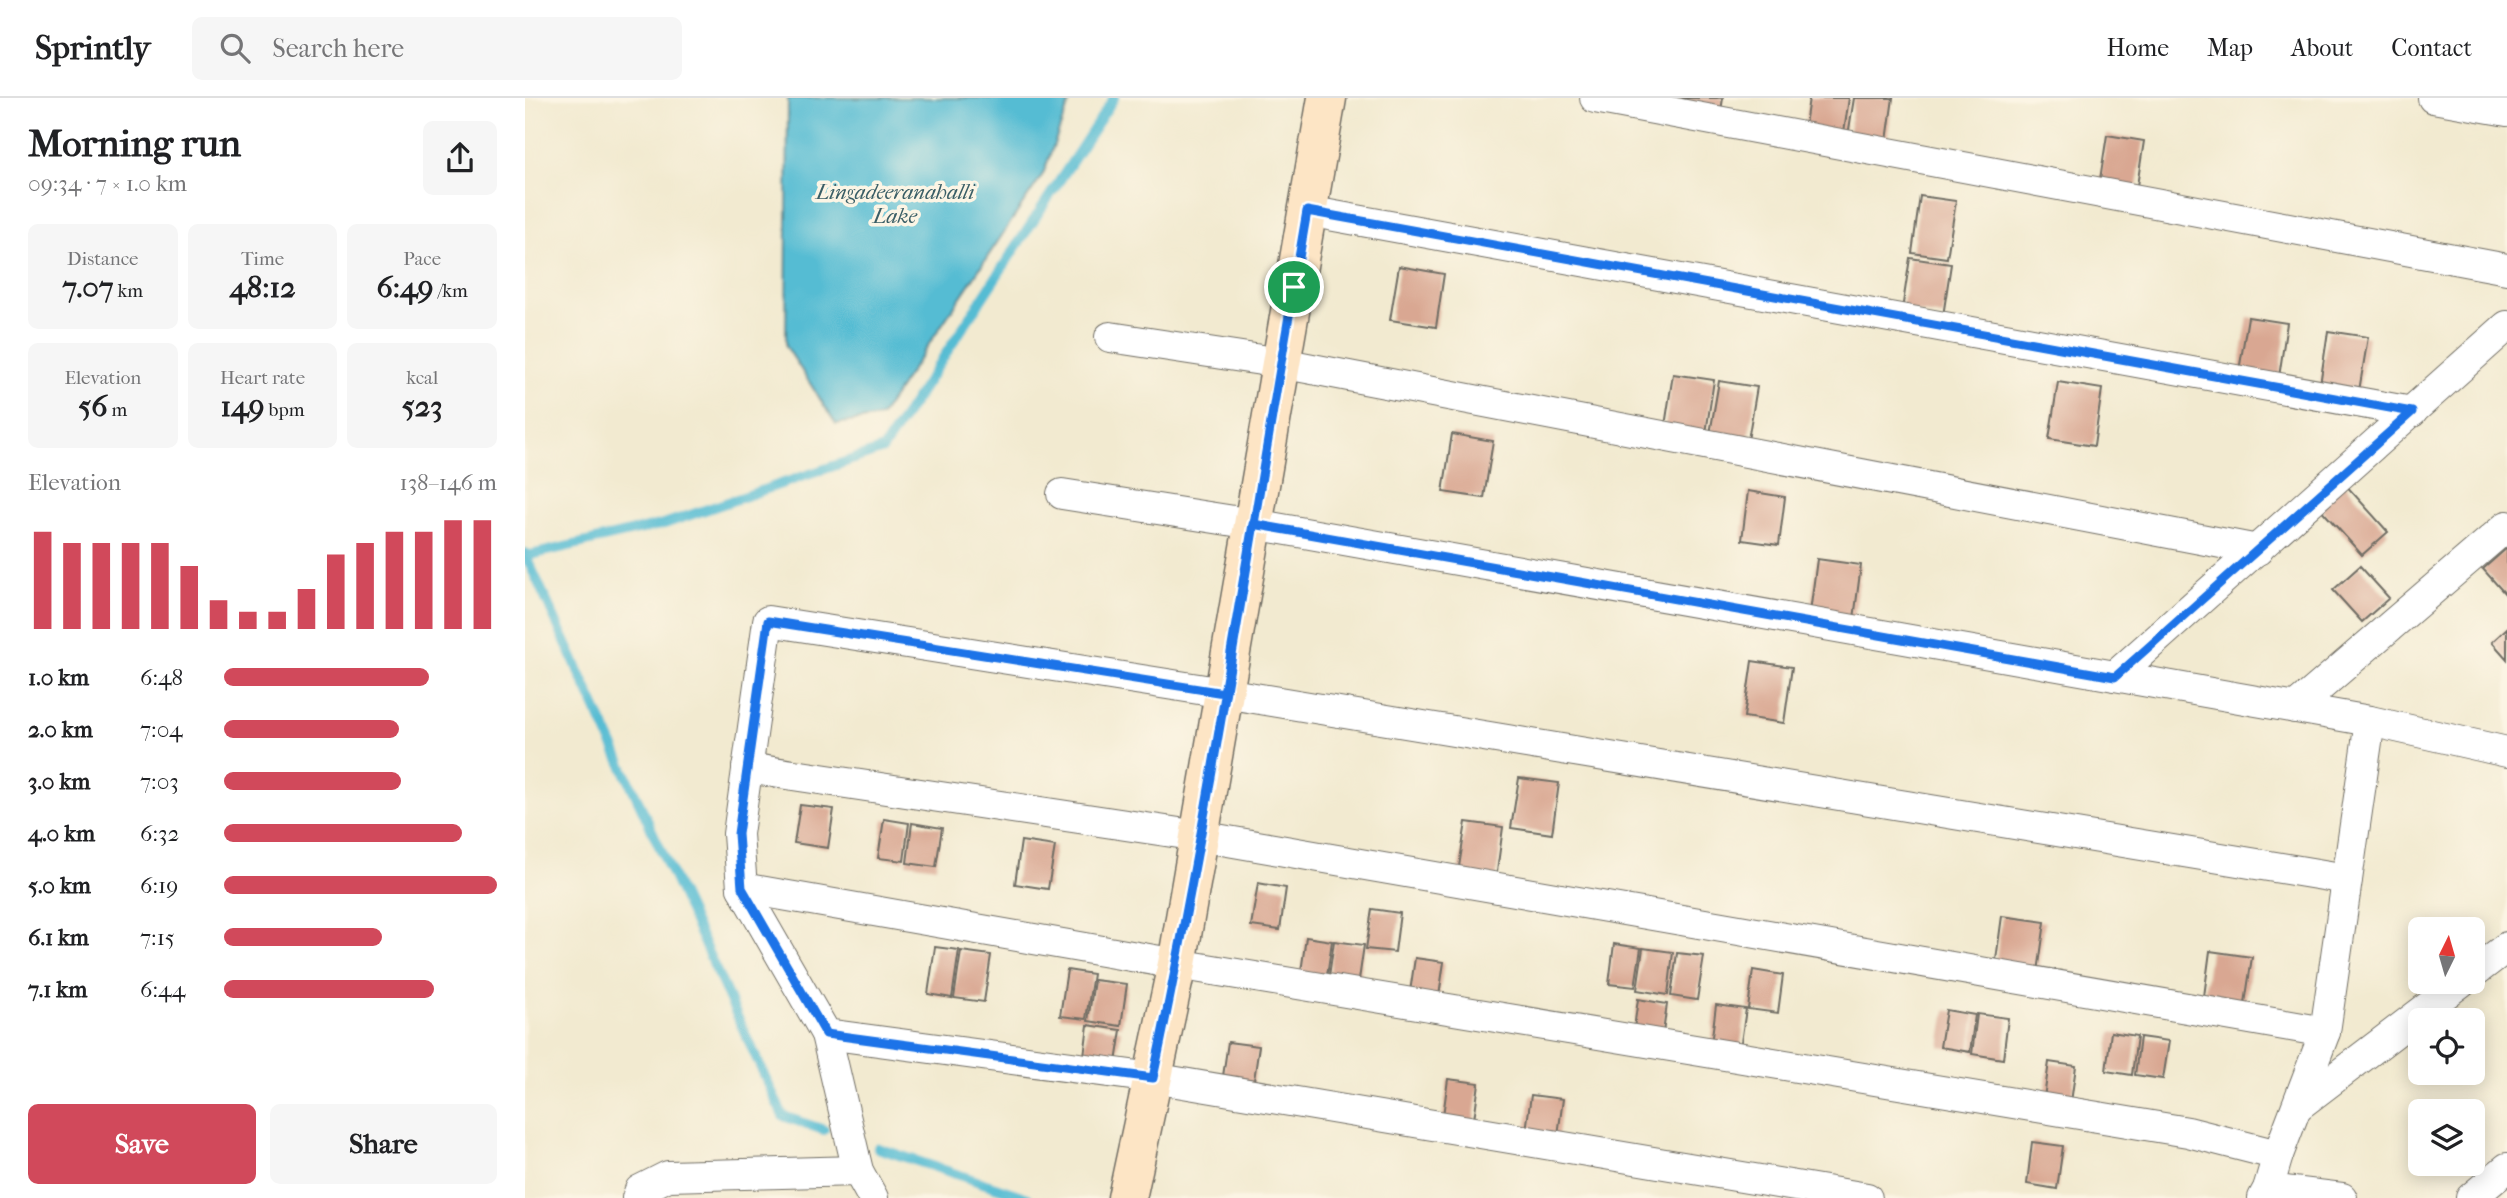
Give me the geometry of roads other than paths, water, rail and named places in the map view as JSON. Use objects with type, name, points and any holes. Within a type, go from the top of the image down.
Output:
[{"type":"street","points":[[1127,1198],[1177,964],[1327,98]]},
{"type":"street","points":[[1595,98],[2507,269]]},
{"type":"street","points":[[2433,98],[2507,111]]},
{"type":"street","points":[[1307,211],[2412,412]]},
{"type":"street","points":[[2115,677],[2507,327]]},
{"type":"street","points":[[1110,337],[1281,363],[2257,550]]},
{"type":"street","points":[[1062,494],[1253,524],[2370,721],[2503,747]]},
{"type":"street","points":[[2295,708],[2507,526]]},
{"type":"street","points":[[873,1198],[858,1171],[826,1034],[742,888],[738,834],[768,621],[1224,693],[2347,879]]},
{"type":"street","points":[[2341,1198],[2265,1193],[2325,1032],[2370,721]]},
{"type":"street","points":[[747,768],[1199,836],[2325,1032]]},
{"type":"street","points":[[742,888],[1177,964],[2188,1132],[2278,1155]]},
{"type":"street","points":[[2485,964],[2507,947]]},
{"type":"street","points":[[2298,1106],[2445,994]]},
{"type":"street","points":[[826,1034],[1153,1078],[1867,1198]]},
{"type":"street","points":[[2470,1198],[2507,1168]]},
{"type":"street","points":[[637,1198],[639,1189],[668,1176],[858,1171]]},
{"type":"water","name":"Lingadeeranahalli Lake","points":[[788,98],[1071,98],[1043,174],[880,417],[836,424],[786,346]]},
{"type":"waterway","points":[[525,553],[526,556],[664,524],[883,449],[1114,98]]},
{"type":"waterway","points":[[526,556],[783,1116],[824,1130]]},
{"type":"waterway","points":[[878,1148],[1028,1198]]}]
